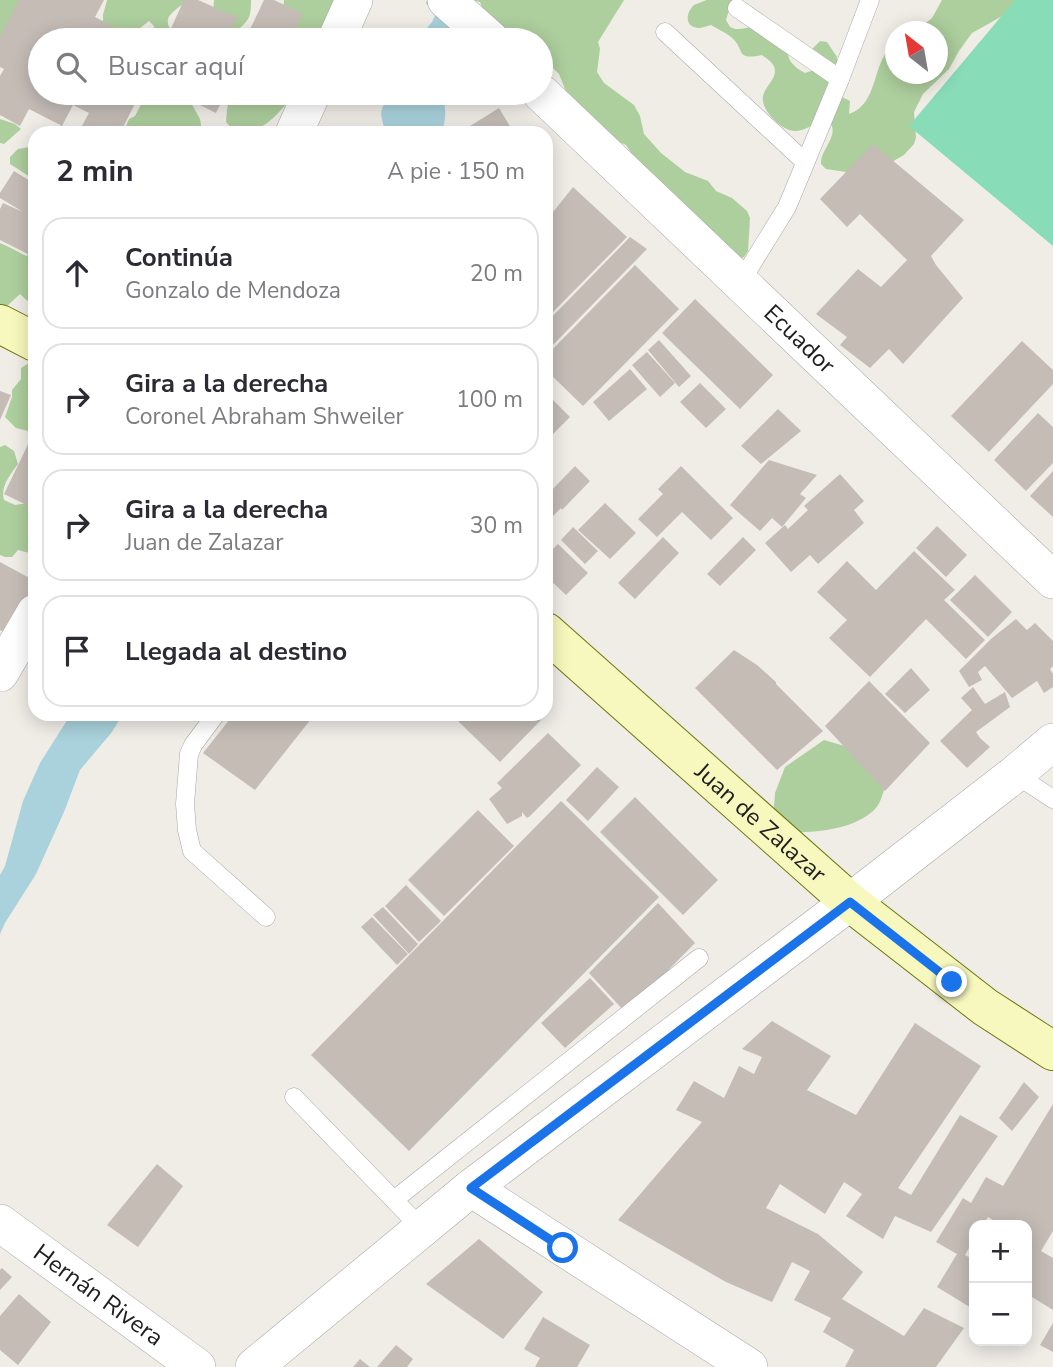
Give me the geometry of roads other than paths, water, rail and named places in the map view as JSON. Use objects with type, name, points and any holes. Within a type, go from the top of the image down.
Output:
[{"type":"street","points":[[341,28],[354,0]]},
{"type":"street","points":[[446,0],[478,28]]},
{"type":"street","points":[[297,126],[307,105]]},
{"type":"street","name":"Ecuador","points":[[553,105],[1053,580]]},
{"type":"street","points":[[0,324],[28,338]]},
{"type":"street","points":[[0,673],[28,625]]},
{"type":"street","name":"Juan de Zalazar","points":[[553,638],[850,902],[985,1007],[1053,1051]]},
{"type":"street","points":[[254,1367],[471,1188],[850,902],[1053,742]]},
{"type":"street","points":[[471,1188],[749,1367]]},
{"type":"street","name":"Hernán Rivera","points":[[0,1223],[197,1367]]},
{"type":"lane","points":[[740,283],[787,207],[870,0]]},
{"type":"lane","points":[[737,8],[840,79]]},
{"type":"lane","points":[[665,32],[805,162]]},
{"type":"lane","points":[[211,721],[189,754],[185,804],[192,851],[266,917]]},
{"type":"lane","points":[[1015,774],[1053,799]]},
{"type":"lane","points":[[394,1200],[699,958]]},
{"type":"lane","points":[[294,1097],[422,1228]]},
{"type":"water","points":[[442,0],[459,28],[427,28]]},
{"type":"water","points":[[444,105],[444,123],[443,126],[384,126],[383,107]]},
{"type":"water","points":[[67,721],[119,721],[80,770],[36,874],[0,934],[0,875],[5,866],[23,801],[40,763]]},
{"type":"waterway","points":[[450,28],[451,24]]}]
